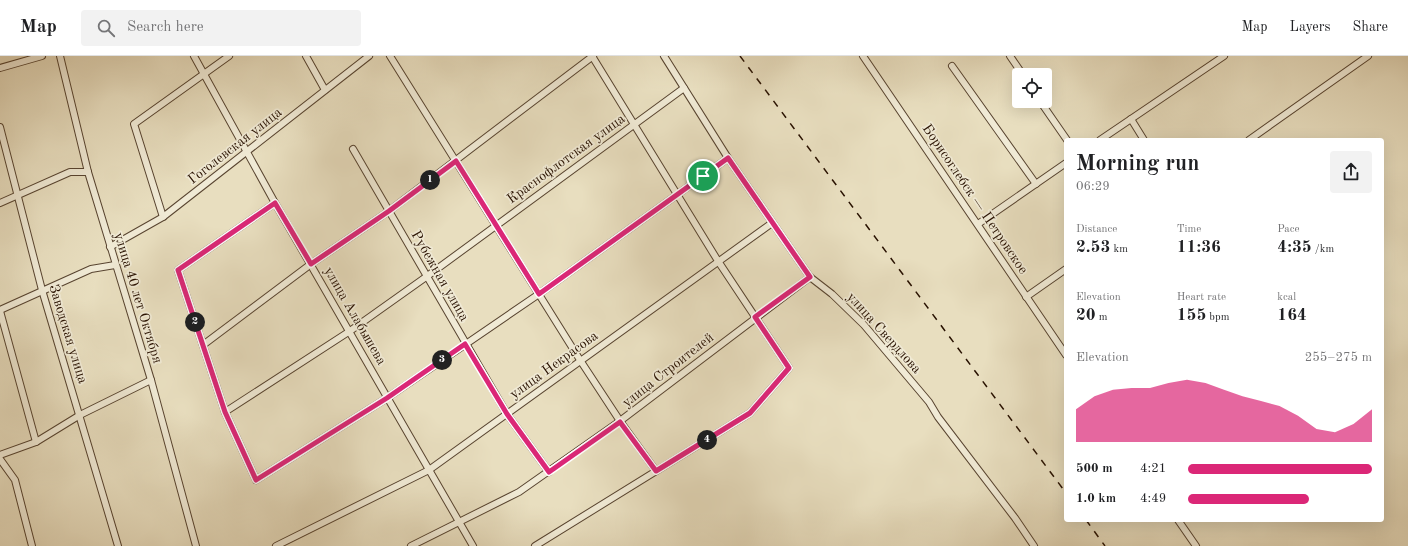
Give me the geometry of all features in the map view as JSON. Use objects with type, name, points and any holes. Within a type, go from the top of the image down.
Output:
[{"type":"street","points":[[0,68],[42,56]]},
{"type":"street","name":"улица 40 лет Октября","points":[[60,56],[88,172],[151,380],[196,546]]},
{"type":"street","name":"улица Алабышева","points":[[194,56],[275,203],[473,546]]},
{"type":"street","points":[[163,217],[134,124],[229,56]]},
{"type":"street","points":[[306,56],[326,90]]},
{"type":"street","name":"Гоголевская улица","points":[[110,247],[163,217],[369,56]]},
{"type":"street","points":[[390,56],[497,224],[580,360],[620,422],[656,471]]},
{"type":"street","points":[[203,345],[311,264],[389,211],[592,56],[718,261],[789,368],[750,413],[535,546]]},
{"type":"street","name":"улица Свердлова","points":[[664,56],[728,158],[810,277],[832,294],[864,325],[929,402],[938,417],[1015,518],[1034,546]]},
{"type":"street","name":"Борисоглебск — Петровское","points":[[863,56],[1064,352]]},
{"type":"street","points":[[1010,56],[1018,68]]},
{"type":"street","points":[[1103,138],[1224,56]]},
{"type":"street","points":[[1252,138],[1368,56]]},
{"type":"street","points":[[952,66],[1036,184]]},
{"type":"street","name":"Краснофлотская улица","points":[[225,412],[350,331],[684,88]]},
{"type":"street","points":[[1045,108],[1066,138]]},
{"type":"street","points":[[1131,119],[1143,138]]},
{"type":"street","name":"Заводская улица","points":[[0,127],[19,195],[42,290],[118,546]]},
{"type":"street","name":"Рубежная улица","points":[[353,149],[507,414],[549,472]]},
{"type":"street","points":[[275,203],[178,270],[225,412],[256,480],[387,398],[539,294],[728,158]]},
{"type":"street","points":[[978,224],[1064,164]]},
{"type":"street","points":[[0,203],[70,172],[88,172]]},
{"type":"street","name":"улица Некрасова","points":[[276,546],[429,470],[772,222]]},
{"type":"street","points":[[36,442],[0,310],[91,269],[115,265]]},
{"type":"street","points":[[1026,297],[1064,270]]},
{"type":"street","name":"улица Строителей","points":[[411,546],[519,492],[549,472],[620,422],[755,317],[810,277]]},
{"type":"street","points":[[0,455],[36,442],[80,415],[151,380]]},
{"type":"street","points":[[0,459],[15,480],[32,546]]},
{"type":"street","points":[[1179,522],[1196,546]]},
{"type":"railway","points":[[740,56],[1064,490]]},
{"type":"railway","points":[[1087,522],[1105,546]]},
{"type":"route","points":[[728,158],[810,277],[755,317],[789,368],[750,413],[656,471],[620,422],[549,472],[507,414],[465,344],[387,398],[256,480],[225,412],[178,270],[275,203],[311,264],[389,211],[456,161],[497,224],[539,294],[703,176],[728,158]]}]
